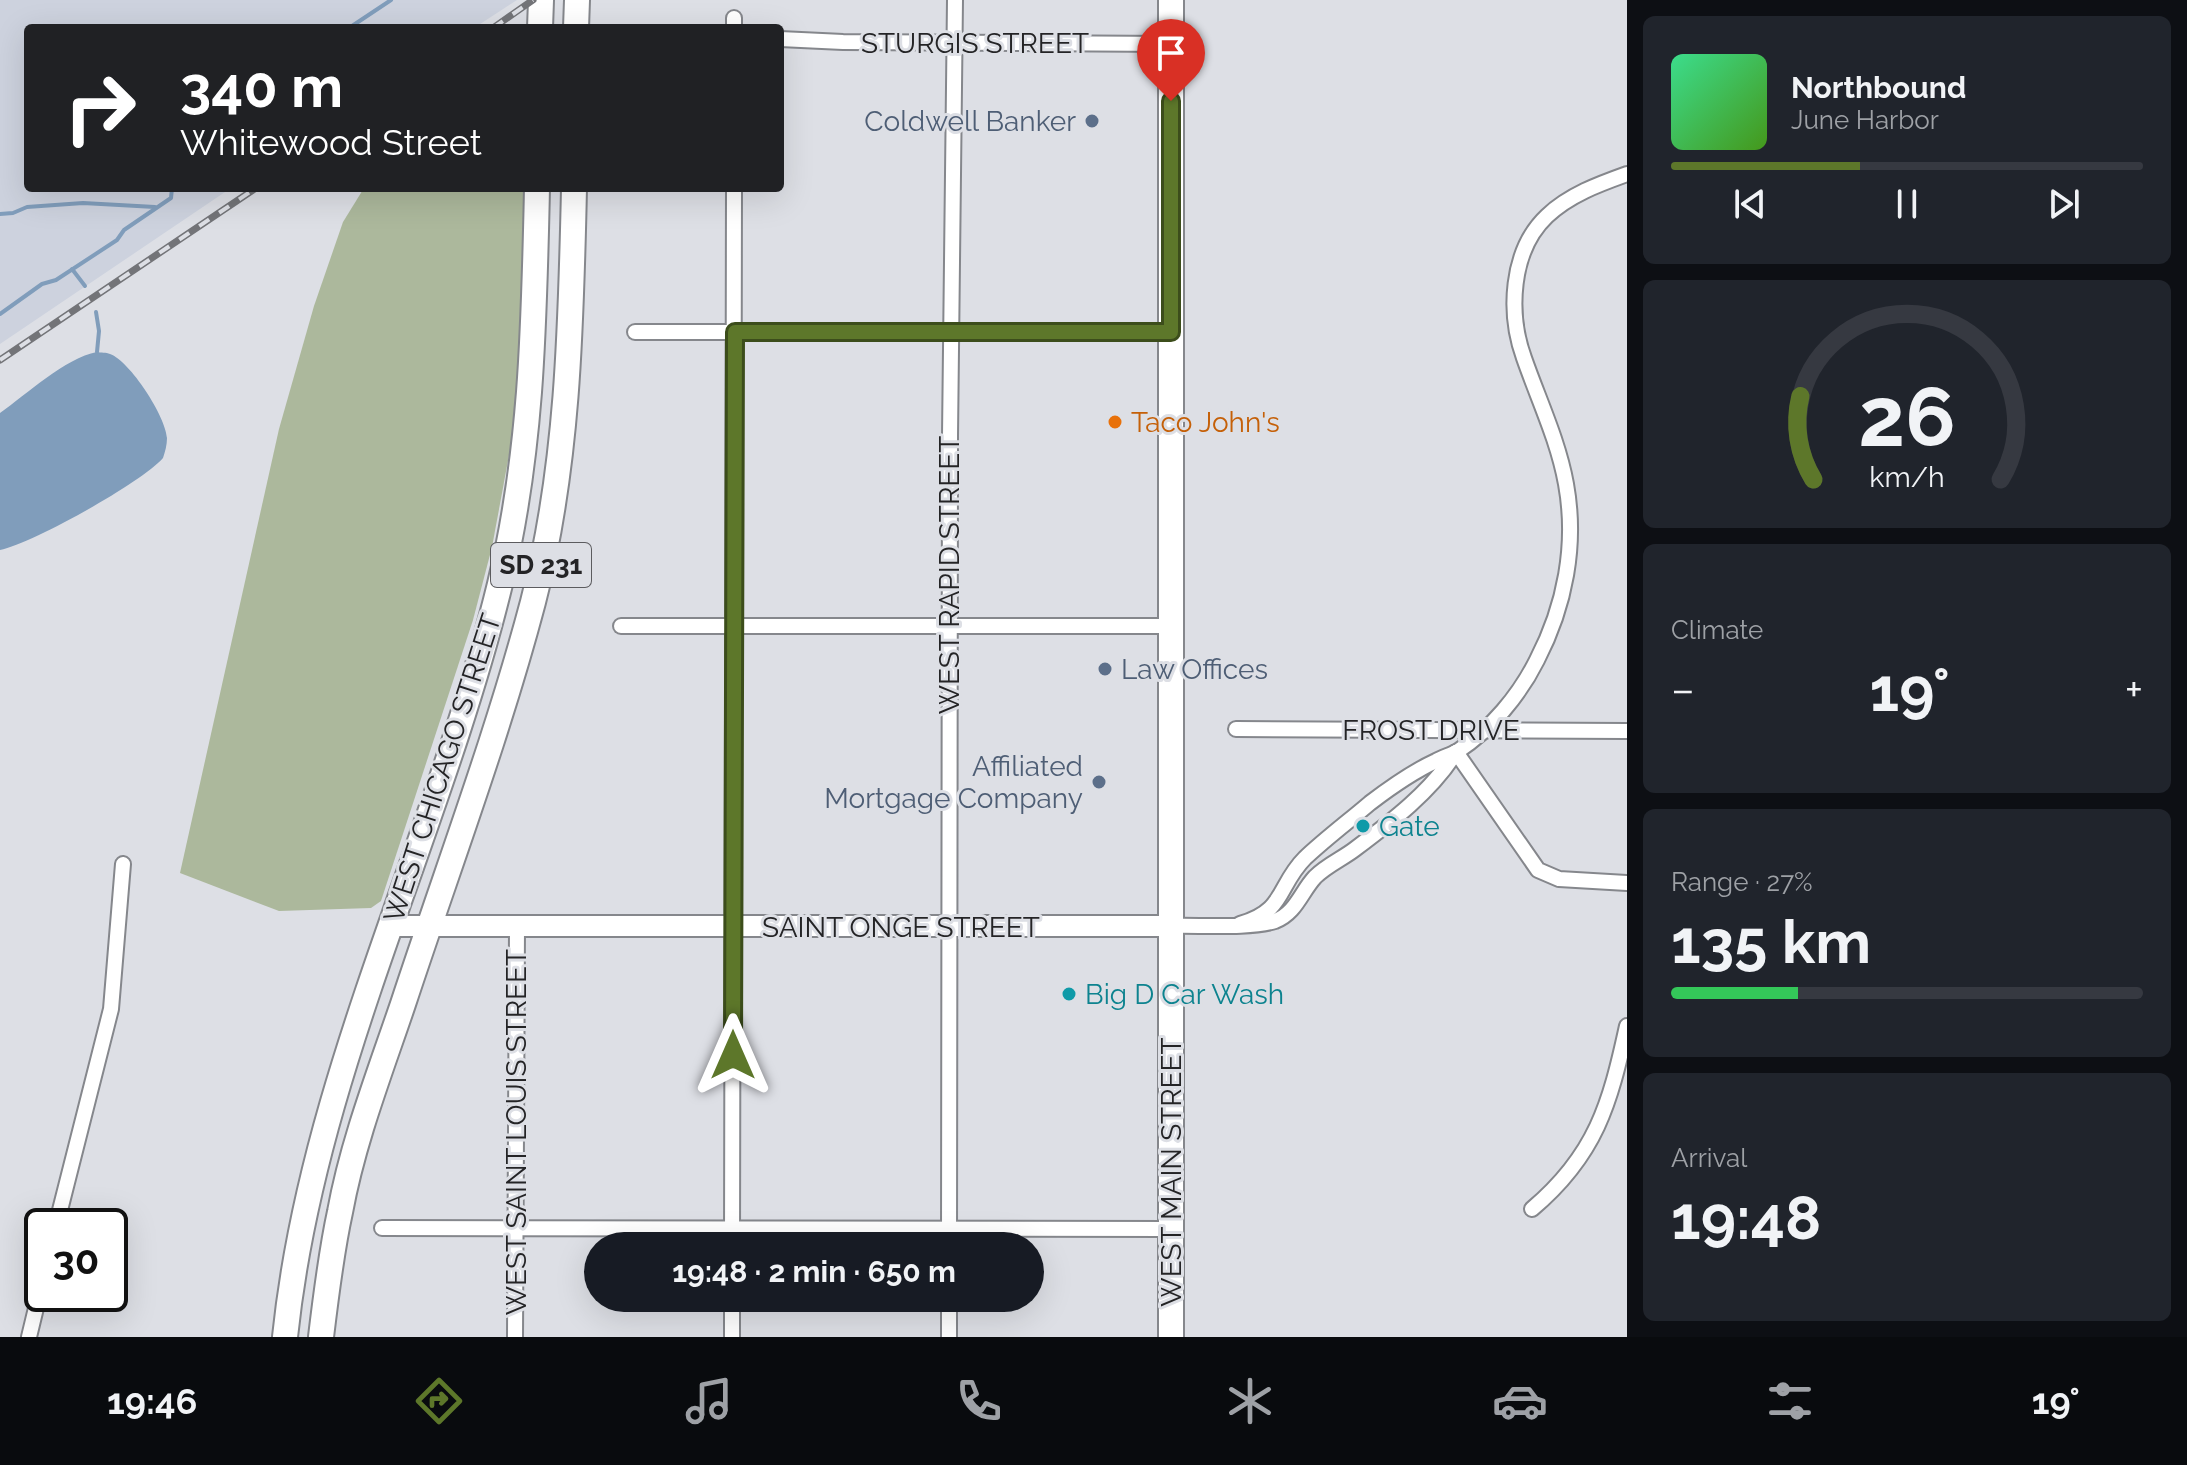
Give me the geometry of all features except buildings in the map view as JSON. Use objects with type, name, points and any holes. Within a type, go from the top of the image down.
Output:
[{"type":"main road","points":[[540,24],[541,0]]},
{"type":"main road","points":[[576,24],[577,0]]},
{"type":"main road","name":"WEST MAIN STREET","points":[[1171,0],[1171,1337]]},
{"type":"main road","name":"WEST CHICAGO STREET","points":[[285,1337],[302,1220],[319,1147],[472,683],[503,570],[526,442],[533,359],[537,192]]},
{"type":"main road","name":"WEST CHICAGO STREET","points":[[321,1337],[345,1187],[370,1101],[502,707],[545,548],[559,462],[567,381],[574,192]]},
{"type":"main road","points":[[428,927],[419,903],[419,892],[459,762],[472,683]]},
{"type":"main road","points":[[345,1187],[357,1106],[400,970],[397,934],[391,926]]},
{"type":"main road","points":[[288,1304],[291,1337]]},
{"type":"street","name":"WEST RAPID STREET","points":[[950,1232],[950,332],[955,0]]},
{"type":"street","name":"STURGIS STREET","points":[[784,39],[1171,44]]},
{"type":"street","points":[[1240,924],[1255,920],[1273,907],[1307,857],[1377,798],[1416,771],[1456,752],[1483,730],[1513,700],[1537,660],[1562,596],[1570,553],[1570,510],[1562,461],[1519,339],[1515,307],[1519,267],[1530,237],[1547,216],[1584,192],[1627,174]]},
{"type":"street","points":[[733,1232],[734,192]]},
{"type":"street","points":[[635,332],[1171,332]]},
{"type":"street","points":[[621,626],[1171,626]]},
{"type":"street","name":"FROST DRIVE","points":[[1236,729],[1627,731]]},
{"type":"street","points":[[1456,752],[1538,870],[1559,879],[1627,883]]},
{"type":"street","points":[[1171,926],[1271,922],[1285,916],[1319,874],[1363,843],[1423,792],[1456,752]]},
{"type":"street","points":[[61,1208],[111,1009],[123,864]]},
{"type":"street","name":"SAINT ONGE STREET","points":[[391,926],[1171,926]]},
{"type":"street","name":"WEST SAINT LOUIS STREET","points":[[515,1337],[517,927]]},
{"type":"street","points":[[1532,1209],[1566,1176],[1599,1125],[1615,1081],[1627,1026]]},
{"type":"street","points":[[382,1228],[1170,1229]]},
{"type":"street","points":[[29,1337],[35,1312]]},
{"type":"street","points":[[732,1312],[732,1337]]},
{"type":"street","points":[[949,1312],[949,1337]]},
{"type":"shaded area","points":[[0,0],[517,0],[480,24],[24,24],[24,192],[225,192],[0,344]]},
{"type":"green space","points":[[362,192],[525,192],[521,358],[512,439],[492,547],[473,620],[381,901],[371,908],[279,911],[180,873],[279,429],[314,306],[343,222]]},
{"type":"water","points":[[97,352],[108,353],[118,359],[146,391],[165,429],[167,441],[163,458],[133,482],[86,511],[0,550],[0,413],[59,369]]},
{"type":"waterway","points":[[355,24],[391,0]]},
{"type":"waterway","points":[[0,314],[42,284],[56,280],[117,240],[124,230],[171,198],[172,192]]},
{"type":"waterway","points":[[0,214],[27,207],[83,203],[155,207]]},
{"type":"waterway","points":[[72,269],[85,286]]},
{"type":"waterway","points":[[96,312],[99,331],[97,352]]},
{"type":"railway","points":[[499,24],[533,0]]},
{"type":"railway","points":[[0,360],[250,192]]},
{"type":"place","name":"Coldwell Banker","points":[[1092,121]]},
{"type":"place","name":"Taco John's","points":[[1115,422]]},
{"type":"place","name":"Law Offices","points":[[1105,669]]},
{"type":"place","name":"Affiliated Mortgage Company","points":[[1099,782]]},
{"type":"place","name":"Gate","points":[[1363,826]]},
{"type":"place","name":"Big D Car Wash","points":[[1069,994]]},
{"type":"route","points":[[733,1055],[735,332],[1171,332],[1171,101]]}]
